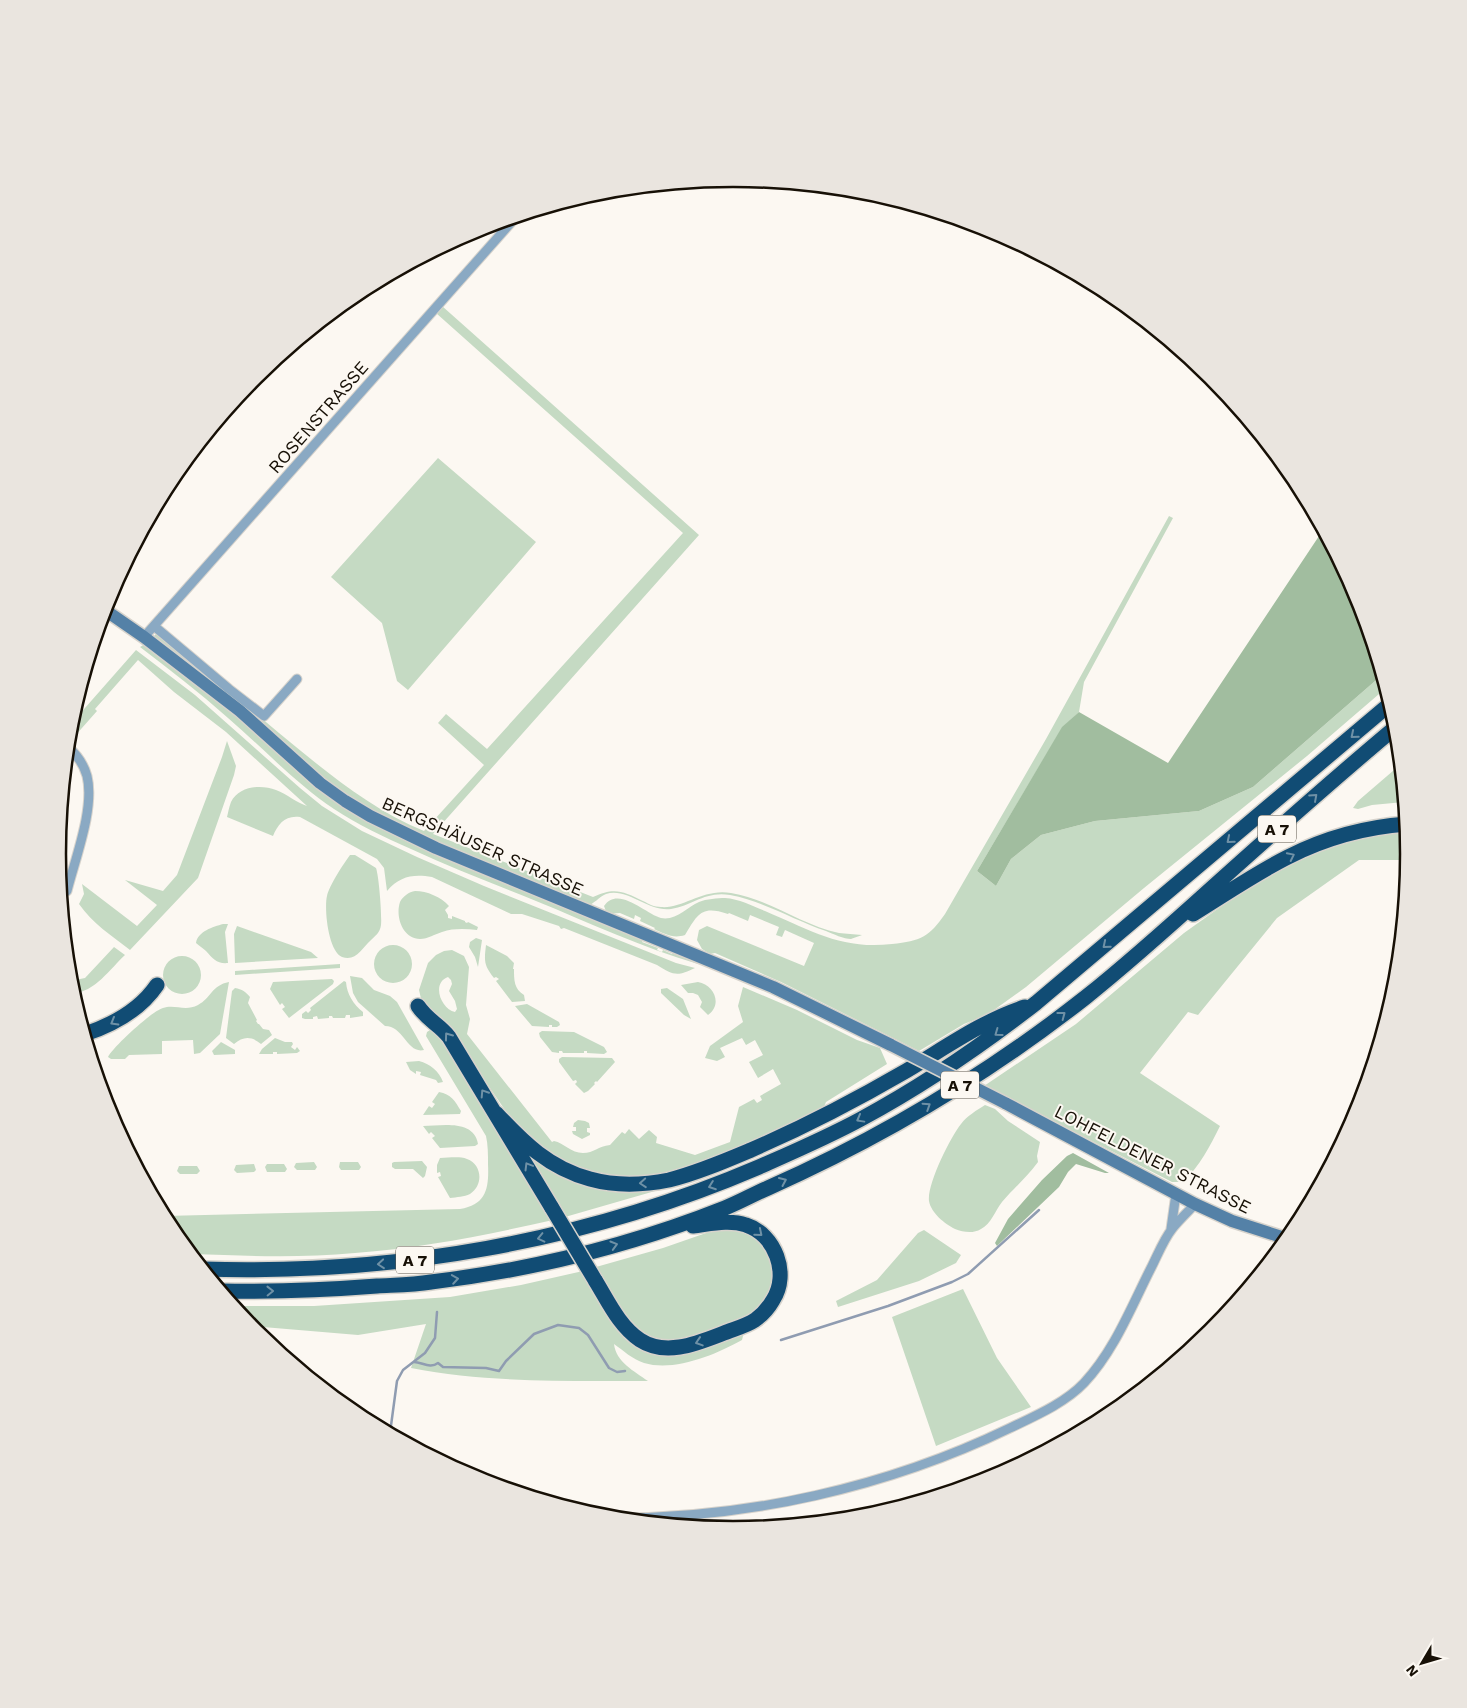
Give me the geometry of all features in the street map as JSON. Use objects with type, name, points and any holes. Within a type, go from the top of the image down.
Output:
[{"type":"highway","name":"A 7","points":[[211,1268],[268,1270],[410,1261],[467,1252],[574,1230],[666,1202],[734,1178],[861,1120],[954,1064],[1036,1004],[1384,709]]},
{"type":"highway","name":"A 7","points":[[230,1291],[313,1291],[433,1282],[503,1271],[565,1258],[662,1230],[726,1208],[811,1169],[865,1142],[920,1111],[985,1069],[1088,995],[1389,732]]},
{"type":"highway","points":[[1159,934],[1288,857],[1344,835],[1400,825]]},
{"type":"highway","points":[[91,1032],[103,1028],[126,1014],[140,1004],[157,985]]},
{"type":"highway","points":[[496,1113],[524,1143],[540,1156],[582,1177],[626,1184],[670,1179],[716,1164],[795,1130],[856,1099],[966,1034],[1006,1014],[1036,1004]]},
{"type":"highway","points":[[418,1006],[430,1021],[440,1027],[449,1037],[624,1326],[642,1341],[663,1348],[675,1348],[698,1343],[755,1320],[774,1300],[780,1277],[779,1264],[770,1244],[755,1229],[746,1225],[724,1222],[662,1230]]},
{"type":"main road","name":"BERGSHÄUSER STRASSE","points":[[111,614],[144,637],[240,711],[320,783],[370,816],[411,837],[458,857],[773,987],[891,1044],[1005,1103]]},
{"type":"main road","name":"LOHFELDENER STRASSE","points":[[1005,1103],[1195,1204],[1232,1221],[1280,1236]]},
{"type":"street","name":"ROSENSTRASSE","points":[[144,637],[508,226]]},
{"type":"street","points":[[154,626],[228,689],[264,716],[297,679]]},
{"type":"street","points":[[68,889],[86,821],[88,789],[87,775],[74,753]]},
{"type":"street","points":[[1171,1230],[1176,1194]]},
{"type":"street","points":[[652,1516],[703,1513],[785,1501],[868,1482],[945,1456],[998,1434],[1058,1403],[1082,1384],[1102,1360],[1171,1230],[1195,1204]]},
{"type":"green space","points":[[442,306],[699,535],[433,834],[593,897],[607,892],[618,891],[630,895],[654,906],[669,907],[711,893],[731,893],[759,901],[825,929],[839,933],[862,935],[851,939],[842,937],[766,906],[742,898],[721,894],[706,897],[679,907],[662,909],[654,907],[630,896],[614,893],[606,894],[587,906],[399,827],[328,784],[153,637],[156,634],[161,635],[348,788],[385,812],[424,831],[484,765],[438,723],[446,714],[487,749],[683,533],[436,313]]},
{"type":"green space","points":[[438,458],[536,542],[408,690],[397,681],[382,623],[331,577]]},
{"type":"green space","points":[[1169,516],[1173,518],[1084,682],[1079,712],[1062,728],[977,871],[996,886],[1011,859],[1041,835],[1095,821],[1199,811],[1253,787],[1377,679],[1381,693],[1307,756],[1144,888],[1026,987],[987,1015],[964,1024],[919,1051],[781,982],[715,953],[710,954],[702,949],[697,940],[699,930],[707,926],[804,966],[814,943],[785,930],[782,937],[776,935],[779,927],[750,915],[748,921],[729,913],[706,911],[697,917],[685,935],[673,936],[654,929],[640,921],[641,918],[635,915],[634,919],[620,913],[607,914],[604,906],[610,900],[617,898],[632,903],[661,918],[666,918],[676,916],[702,901],[725,898],[746,903],[826,937],[841,941],[874,945],[902,943],[917,939],[929,933],[945,914],[1046,739]]},
{"type":"green space","points":[[1319,535],[1350,599],[1377,679],[1253,787],[1199,811],[1095,821],[1041,835],[1011,859],[996,886],[977,871],[1062,727],[1079,712],[1168,763]]},
{"type":"green space","points":[[145,644],[209,691],[354,814],[435,853],[643,940],[642,942],[658,948],[657,950],[457,869],[391,840],[352,820],[306,788],[241,729],[140,647]]},
{"type":"green space","points":[[136,650],[195,695],[322,806],[362,831],[484,886],[676,963],[695,968],[684,973],[671,973],[657,965],[564,928],[561,929],[559,926],[522,914],[511,914],[432,877],[407,877],[397,882],[387,891],[384,868],[377,859],[300,817],[290,817],[283,821],[273,836],[227,817],[231,802],[239,793],[257,787],[276,790],[307,806],[226,732],[174,692],[138,660],[95,709],[97,711],[78,733],[82,711]]},
{"type":"green space","points":[[227,741],[236,766],[198,878],[130,950],[84,911],[79,904],[84,894],[82,884],[137,926],[157,905],[125,880],[163,891],[177,875]]},
{"type":"green space","points":[[1395,769],[1398,803],[1372,805],[1358,809],[1353,808],[1358,801]]},
{"type":"green space","points":[[1400,830],[1401,860],[1359,860],[1277,918],[1198,1015],[1188,1012],[1140,1073],[1220,1126],[1200,1163],[1183,1182],[1172,1182],[984,1086],[1076,1024],[1184,933],[1268,873],[1331,843]]},
{"type":"green space","points":[[350,855],[355,855],[376,868],[381,920],[377,934],[358,954],[347,958],[342,957],[333,947],[328,929],[326,902],[331,886]]},
{"type":"green space","points":[[415,891],[429,893],[438,897],[449,906],[445,910],[448,918],[452,919],[452,916],[468,922],[478,927],[477,930],[451,930],[423,939],[414,938],[409,935],[402,926],[399,908],[403,898],[408,893]]},
{"type":"green space","points":[[228,924],[225,932],[228,963],[221,963],[216,960],[196,943],[200,935],[211,928]]},
{"type":"green space","points":[[237,926],[311,952],[318,958],[235,963],[234,934]]},
{"type":"green space","points":[[476,938],[482,940],[478,967],[469,947],[470,942]]},
{"type":"green space","points":[[393,945],[406,951],[412,964],[406,977],[393,983],[380,977],[374,964],[380,951]]},
{"type":"green space","points":[[486,945],[507,956],[514,963],[515,984],[524,995],[525,1001],[512,1002],[496,981],[499,979],[494,978],[491,974],[486,963]]},
{"type":"green space","points":[[114,947],[125,955],[95,984],[81,992],[78,979],[85,978]]},
{"type":"green space","points":[[452,950],[464,956],[469,967],[466,1005],[470,1019],[467,1034],[552,1142],[558,1142],[579,1153],[590,1152],[610,1145],[622,1132],[625,1134],[629,1129],[639,1139],[649,1130],[657,1137],[656,1143],[695,1155],[730,1142],[739,1107],[754,1099],[757,1103],[762,1100],[760,1096],[781,1084],[773,1069],[758,1078],[749,1062],[763,1055],[755,1040],[746,1045],[742,1038],[720,1048],[725,1057],[717,1061],[705,1058],[710,1046],[743,1022],[738,1006],[743,987],[797,1010],[857,1040],[880,1048],[887,1064],[826,1102],[823,1109],[727,1152],[691,1166],[650,1177],[608,1177],[556,1160],[514,1123],[452,1033],[423,1007],[419,990],[428,963],[436,955]],"holes":[[[448,977],[452,984],[449,991],[455,1001],[457,1009],[455,1012],[450,1010],[442,1001],[439,990],[443,980]]]},
{"type":"green space","points":[[663,950],[672,954],[673,952],[699,962],[698,964],[662,952]]},
{"type":"green space","points":[[182,956],[195,962],[201,975],[195,988],[182,994],[169,988],[163,975],[169,962]]},
{"type":"green space","points":[[340,964],[340,968],[235,975],[235,971]]},
{"type":"green space","points":[[350,976],[362,978],[374,990],[390,996],[397,1002],[424,1050],[413,1048],[397,1030],[385,1026],[358,1002],[353,993]]},
{"type":"green space","points":[[332,979],[334,981],[333,984],[289,1018],[282,1009],[285,1007],[282,1003],[280,1005],[270,989],[273,982]]},
{"type":"green space","points":[[344,981],[346,982],[351,999],[363,1012],[363,1016],[350,1018],[350,1015],[346,1015],[345,1018],[329,1016],[329,1018],[318,1019],[317,1016],[313,1017],[313,1019],[302,1018],[302,1014],[306,1011],[308,1013],[311,1010],[310,1008]]},
{"type":"green space","points":[[229,982],[220,1034],[200,1053],[194,1054],[193,1040],[162,1041],[162,1054],[129,1055],[125,1059],[111,1059],[108,1057],[133,1030],[158,1011],[167,1007],[189,1008],[198,1005],[219,986]]},
{"type":"green space","points":[[698,982],[708,987],[715,996],[715,1006],[708,1015],[700,1007],[702,1002],[698,995],[688,993],[681,985]]},
{"type":"green space","points":[[235,988],[244,991],[250,997],[248,1003],[256,1021],[263,1029],[269,1030],[272,1035],[261,1044],[248,1038],[234,1044],[226,1038],[232,991]]},
{"type":"green space","points":[[667,988],[683,999],[691,1019],[684,1015],[661,993],[661,989]]},
{"type":"green space","points":[[527,1004],[559,1022],[560,1025],[557,1027],[552,1027],[552,1025],[549,1025],[549,1027],[532,1026],[515,1006]]},
{"type":"green space","points":[[430,1030],[437,1031],[553,1220],[454,1240],[380,1251],[294,1256],[200,1254],[173,1216],[460,1209],[476,1204],[487,1187],[488,1150],[486,1136],[426,1036]]},
{"type":"green space","points":[[542,1031],[574,1032],[604,1047],[607,1052],[604,1054],[587,1053],[587,1051],[584,1051],[584,1053],[552,1052],[540,1037],[539,1033]]},
{"type":"green space","points":[[275,1038],[285,1042],[292,1042],[291,1047],[295,1050],[297,1047],[300,1051],[297,1053],[277,1054],[277,1052],[273,1052],[273,1054],[259,1054]]},
{"type":"green space","points":[[221,1042],[235,1050],[235,1054],[214,1055],[212,1051]]},
{"type":"green space","points":[[562,1057],[612,1058],[615,1062],[584,1093],[575,1084],[576,1080],[573,1081],[559,1062],[559,1059]]},
{"type":"green space","points":[[419,1061],[434,1068],[443,1082],[438,1083],[436,1080],[420,1075],[421,1072],[416,1071],[416,1074],[410,1070],[406,1062]]},
{"type":"green space","points":[[439,1092],[447,1094],[452,1098],[461,1111],[460,1114],[423,1115],[429,1106],[432,1108],[435,1104],[432,1102]]},
{"type":"green space","points":[[985,1105],[995,1109],[1008,1121],[1040,1142],[1037,1156],[1038,1162],[1002,1202],[988,1224],[978,1231],[965,1232],[951,1227],[935,1214],[930,1205],[929,1193],[940,1161],[956,1131],[966,1118]]},
{"type":"green space","points":[[578,1120],[589,1123],[590,1128],[587,1128],[587,1132],[590,1135],[582,1139],[573,1134],[572,1131],[576,1131],[576,1127],[573,1127],[574,1123]]},
{"type":"green space","points":[[447,1125],[464,1127],[475,1136],[478,1144],[475,1146],[440,1148],[432,1138],[435,1136],[431,1132],[429,1134],[423,1126]]},
{"type":"green space","points":[[1073,1153],[1109,1173],[1076,1164],[1068,1172],[1059,1187],[997,1246],[995,1243],[1008,1219],[1042,1180],[1067,1156]]},
{"type":"green space","points":[[534,1157],[553,1169],[661,1185],[662,1189],[565,1217],[531,1160]]},
{"type":"green space","points":[[440,1158],[467,1159],[476,1166],[479,1181],[470,1194],[450,1198],[438,1177],[441,1176],[440,1172],[437,1173],[437,1165]]},
{"type":"green space","points":[[422,1161],[427,1167],[423,1178],[413,1169],[395,1169],[392,1167],[394,1162]]},
{"type":"green space","points":[[314,1162],[317,1167],[315,1170],[297,1170],[294,1167],[296,1163]]},
{"type":"green space","points":[[340,1162],[358,1162],[361,1167],[359,1170],[341,1170],[339,1167]]},
{"type":"green space","points":[[254,1164],[256,1170],[254,1172],[237,1173],[234,1170],[236,1165]]},
{"type":"green space","points":[[267,1164],[284,1164],[287,1169],[285,1172],[267,1172],[265,1167]]},
{"type":"green space","points":[[179,1166],[197,1166],[200,1171],[197,1174],[180,1174],[177,1171]]},
{"type":"green space","points":[[728,1229],[749,1234],[766,1249],[770,1257],[773,1275],[769,1292],[765,1300],[753,1312],[720,1328],[686,1339],[655,1339],[639,1331],[624,1315],[596,1267],[663,1248],[709,1232]]},
{"type":"green space","points":[[924,1230],[961,1255],[956,1263],[919,1281],[838,1307],[836,1301],[877,1280],[918,1233]]},
{"type":"green space","points":[[583,1271],[639,1346],[744,1332],[742,1340],[720,1351],[681,1364],[656,1365],[644,1363],[614,1344],[615,1350],[622,1361],[648,1381],[499,1379],[411,1368],[426,1324],[358,1335],[263,1327],[243,1306],[314,1306],[450,1297],[521,1285]]},
{"type":"green space","points":[[963,1289],[997,1358],[1031,1407],[936,1446],[892,1317]]},
{"type":"waterway","points":[[781,1340],[888,1306],[968,1274],[1039,1210]]},
{"type":"waterway","points":[[391,1426],[397,1381],[403,1370],[425,1353],[435,1338],[437,1312]]},
{"type":"waterway","points":[[414,1362],[429,1365],[438,1363],[443,1367],[486,1368],[499,1371],[506,1361],[534,1334],[558,1325],[579,1328],[588,1335],[609,1368],[617,1372],[625,1371]]}]
